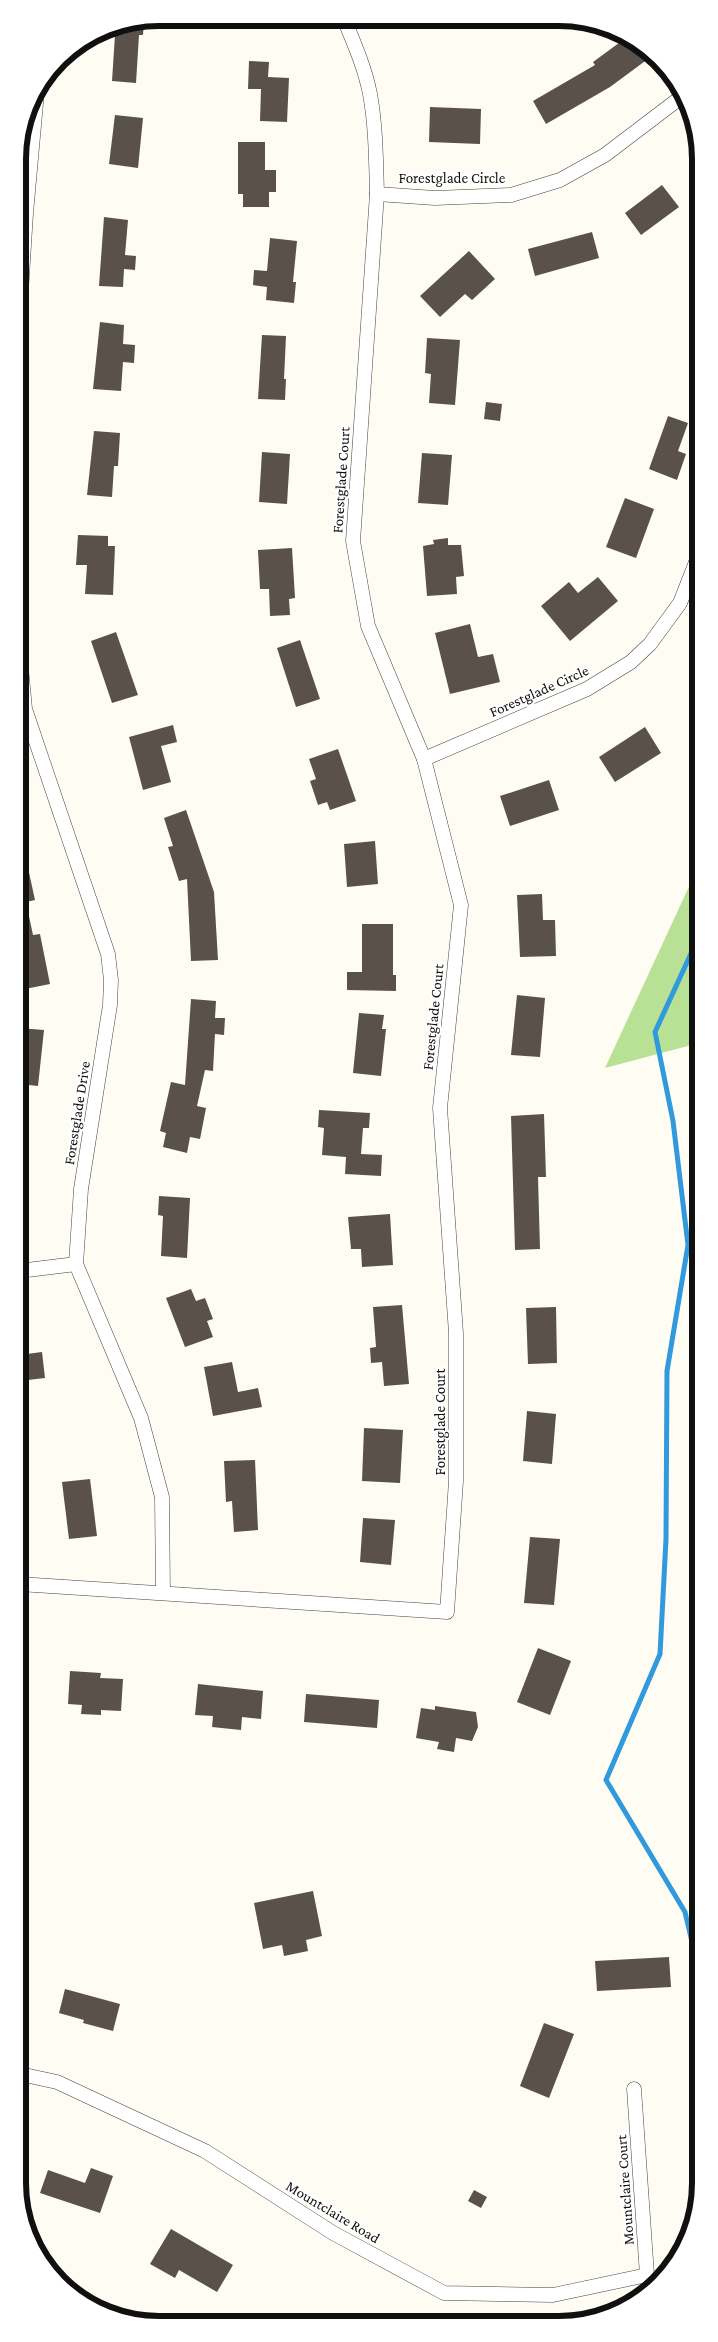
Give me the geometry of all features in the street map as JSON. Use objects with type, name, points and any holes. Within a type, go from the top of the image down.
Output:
[{"type":"street","name":"Forestglade Court","points":[[26,1584],[447,1612],[456,1481],[456,1333],[440,1108],[461,905],[424,759],[368,626],[353,541],[377,194],[376,158],[370,94],[347,27]]},
{"type":"street","name":"Forestglade Circle","points":[[377,194],[435,198],[511,195],[560,180],[605,155],[678,100]]},
{"type":"street","points":[[27,202],[35,110]]},
{"type":"street","name":"Forestglade Circle","points":[[424,759],[587,689],[631,662],[650,644],[680,603],[692,573]]},
{"type":"street","name":"Forestglade Drive","points":[[27,714],[108,954],[111,980],[110,1006],[81,1189],[76,1264],[141,1418],[162,1497],[163,1593]]},
{"type":"street","points":[[26,1270],[76,1264]]},
{"type":"street","name":"Mountclaire Road","points":[[26,2075],[57,2082],[205,2151],[333,2233],[444,2293],[553,2295],[647,2282]]},
{"type":"street","name":"Mountclaire Court","points":[[634,2089],[649,2280]]},
{"type":"green space","points":[[692,881],[692,1045],[605,1068]]},
{"type":"building","points":[[144,28],[143,35],[139,35],[136,83],[112,81],[115,35],[111,35]]},
{"type":"building","points":[[621,42],[647,60],[610,87],[546,124],[533,101],[595,65],[593,62]]},
{"type":"building","points":[[249,61],[269,62],[268,77],[289,78],[287,122],[260,121],[261,89],[248,89]]},
{"type":"building","points":[[430,107],[481,109],[480,144],[429,142]]},
{"type":"building","points":[[115,115],[143,118],[138,168],[109,164]]},
{"type":"building","points":[[238,142],[265,142],[265,170],[276,170],[276,192],[269,192],[269,207],[243,207],[243,194],[238,194]]},
{"type":"building","points":[[662,185],[679,207],[641,235],[625,213]]},
{"type":"building","points":[[104,217],[128,220],[125,255],[136,256],[135,270],[124,269],[123,287],[99,286]]},
{"type":"building","points":[[592,232],[599,258],[535,276],[528,249]]},
{"type":"building","points":[[270,238],[297,241],[293,282],[296,282],[294,303],[266,300],[267,287],[253,285],[254,270],[267,271]]},
{"type":"building","points":[[469,251],[495,279],[472,300],[465,294],[440,317],[420,296]]},
{"type":"building","points":[[100,322],[124,325],[123,344],[135,345],[134,363],[123,362],[121,391],[93,389]]},
{"type":"building","points":[[262,335],[286,336],[285,400],[258,399]]},
{"type":"building","points":[[427,338],[460,340],[455,405],[429,403],[431,374],[425,373]]},
{"type":"building","points":[[486,402],[502,404],[500,421],[484,419]]},
{"type":"building","points":[[668,416],[688,423],[678,451],[686,454],[677,480],[649,469]]},
{"type":"building","points":[[94,431],[120,433],[118,466],[114,466],[112,497],[87,495]]},
{"type":"building","points":[[262,452],[290,454],[287,504],[259,502]]},
{"type":"building","points":[[422,453],[452,455],[448,505],[418,503]]},
{"type":"building","points":[[625,498],[654,509],[636,558],[606,547]]},
{"type":"building","points":[[78,535],[108,536],[108,546],[115,546],[113,595],[85,594],[87,565],[76,565]]},
{"type":"building","points":[[448,538],[448,545],[461,545],[464,576],[456,577],[457,594],[427,596],[423,546],[434,544],[433,540]]},
{"type":"building","points":[[292,548],[295,598],[289,599],[290,615],[270,616],[269,589],[260,589],[258,550]]},
{"type":"building","points":[[598,577],[618,601],[570,641],[541,606],[569,582],[578,593]]},
{"type":"building","points":[[470,624],[478,657],[493,654],[500,682],[450,694],[435,633]]},
{"type":"building","points":[[116,632],[138,695],[112,703],[91,641]]},
{"type":"building","points":[[300,640],[320,699],[296,707],[277,648]]},
{"type":"building","points":[[173,725],[177,742],[161,746],[171,782],[143,790],[129,737]]},
{"type":"building","points":[[645,727],[661,753],[615,782],[599,757]]},
{"type":"building","points":[[338,749],[356,801],[330,810],[327,802],[318,805],[310,781],[316,779],[309,759]]},
{"type":"building","points":[[549,780],[559,810],[510,826],[500,796]]},
{"type":"building","points":[[186,810],[214,892],[218,960],[191,961],[187,879],[179,881],[168,847],[173,846],[164,818]]},
{"type":"building","points":[[375,841],[378,884],[347,887],[344,844]]},
{"type":"building","points":[[27,862],[35,900],[27,902]]},
{"type":"building","points":[[542,894],[543,920],[555,920],[556,956],[520,957],[517,895]]},
{"type":"building","points":[[27,905],[33,935],[40,934],[50,984],[27,989]]},
{"type":"building","points":[[362,924],[393,924],[393,975],[396,975],[396,991],[347,990],[347,972],[362,972]]},
{"type":"building","points":[[517,995],[545,998],[540,1057],[511,1055]]},
{"type":"building","points":[[191,999],[216,1001],[215,1018],[225,1018],[224,1035],[215,1034],[213,1071],[205,1070],[197,1106],[206,1108],[200,1139],[190,1137],[187,1153],[163,1147],[166,1133],[160,1131],[171,1082],[185,1085]]},
{"type":"building","points":[[359,1013],[384,1015],[382,1029],[386,1029],[381,1076],[353,1073]]},
{"type":"building","points":[[27,1029],[44,1030],[38,1086],[27,1085]]},
{"type":"building","points":[[319,1110],[370,1113],[369,1128],[363,1128],[361,1154],[382,1155],[381,1176],[345,1174],[346,1157],[322,1155],[324,1128],[318,1127]]},
{"type":"building","points":[[544,1114],[546,1177],[538,1177],[540,1249],[515,1250],[511,1116]]},
{"type":"building","points":[[159,1196],[190,1198],[187,1258],[161,1256],[163,1216],[158,1215]]},
{"type":"building","points":[[390,1214],[393,1265],[362,1267],[361,1249],[351,1249],[348,1217]]},
{"type":"building","points":[[191,1289],[196,1301],[205,1298],[213,1319],[207,1321],[213,1337],[185,1347],[166,1298]]},
{"type":"building","points":[[402,1305],[409,1384],[384,1386],[382,1362],[371,1363],[370,1348],[376,1347],[373,1307]]},
{"type":"building","points":[[556,1307],[557,1363],[528,1364],[526,1308]]},
{"type":"building","points":[[42,1352],[45,1378],[26,1380],[26,1354]]},
{"type":"building","points":[[232,1362],[238,1392],[258,1388],[262,1407],[213,1416],[204,1367]]},
{"type":"building","points":[[527,1411],[556,1414],[552,1464],[523,1461]]},
{"type":"building","points":[[364,1428],[403,1430],[400,1483],[362,1481]]},
{"type":"building","points":[[255,1460],[258,1530],[234,1532],[232,1501],[226,1502],[224,1461]]},
{"type":"building","points":[[90,1479],[97,1536],[69,1539],[62,1482]]},
{"type":"building","points":[[363,1518],[395,1520],[391,1565],[360,1562]]},
{"type":"building","points":[[530,1537],[560,1539],[554,1605],[524,1603]]},
{"type":"building","points":[[538,1648],[571,1661],[550,1715],[517,1702]]},
{"type":"building","points":[[70,1671],[101,1673],[100,1678],[123,1679],[121,1711],[101,1710],[101,1715],[81,1714],[82,1705],[68,1704]]},
{"type":"building","points":[[198,1684],[263,1691],[261,1719],[242,1717],[241,1730],[212,1727],[213,1716],[195,1715]]},
{"type":"building","points":[[306,1694],[379,1700],[377,1728],[304,1722]]},
{"type":"building","points":[[435,1706],[476,1712],[478,1727],[472,1741],[456,1738],[454,1752],[437,1749],[439,1742],[416,1738],[421,1708],[435,1710]]},
{"type":"building","points":[[313,1891],[322,1936],[306,1940],[308,1951],[284,1956],[282,1945],[263,1949],[254,1903]]},
{"type":"building","points":[[669,1957],[671,1987],[597,1991],[595,1961]]},
{"type":"building","points":[[65,1989],[120,2004],[113,2031],[83,2023],[84,2020],[59,2013]]},
{"type":"building","points":[[544,2023],[574,2034],[549,2098],[520,2086]]},
{"type":"building","points":[[91,2168],[113,2176],[100,2213],[40,2193],[48,2170],[85,2183]]},
{"type":"building","points":[[474,2190],[487,2197],[481,2208],[468,2201]]},
{"type":"building","points":[[171,2229],[233,2265],[217,2292],[179,2270],[175,2278],[150,2264]]},
{"type":"waterway","points":[[691,1938],[685,1912],[606,1780],[660,1654],[666,1539],[667,1371],[688,1245],[673,1121],[655,1032],[692,952]]}]
